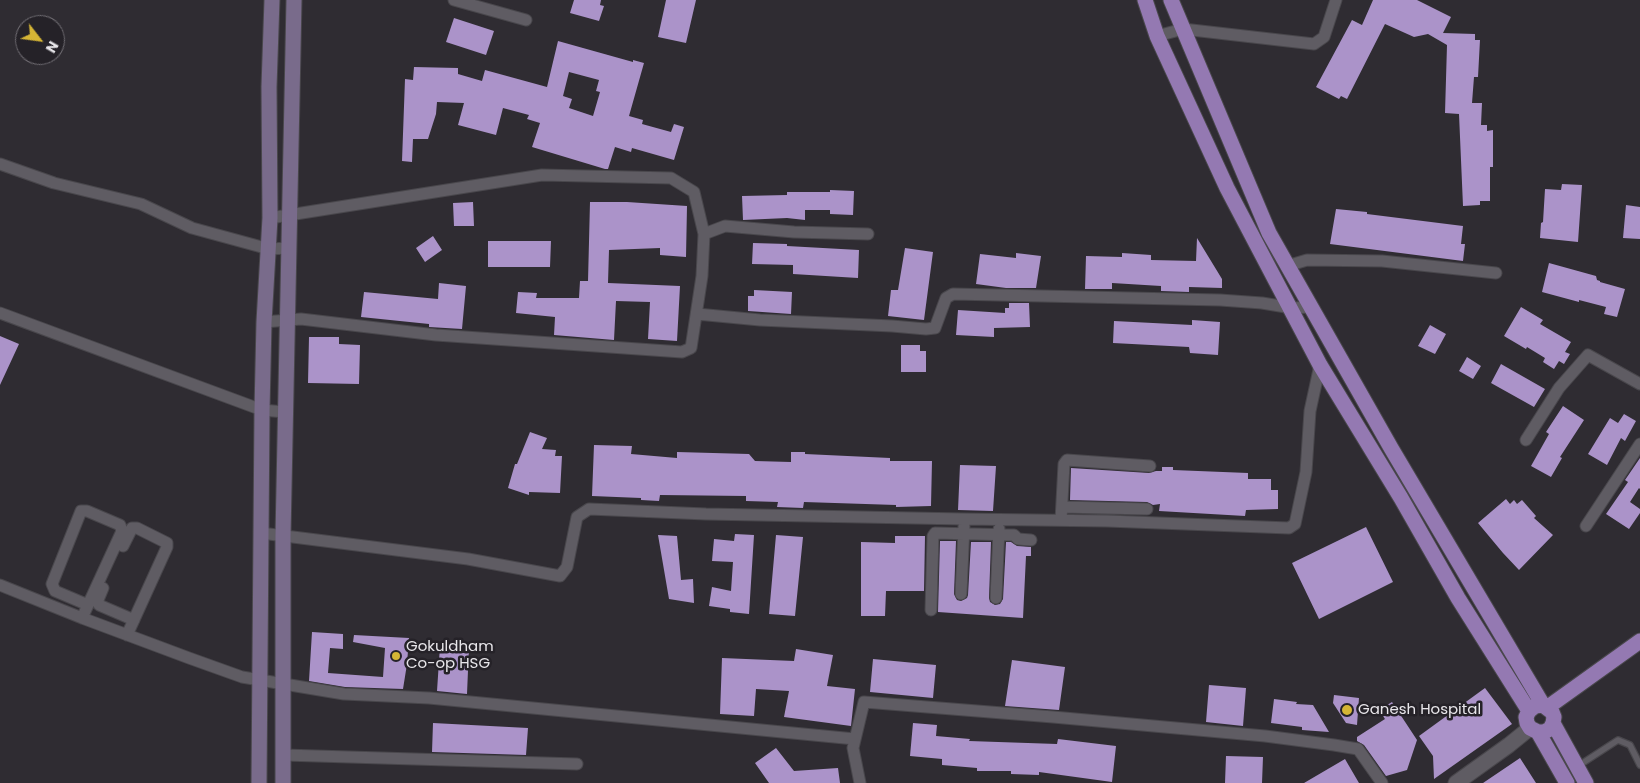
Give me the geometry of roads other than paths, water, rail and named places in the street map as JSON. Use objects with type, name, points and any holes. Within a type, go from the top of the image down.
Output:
[{"type":"main road","points":[[259,783],[262,410],[264,322],[270,218],[269,87],[272,0]]},
{"type":"main road","points":[[283,783],[283,536],[294,0]]},
{"type":"main road","points":[[1145,0],[1156,36],[1227,188],[1292,308],[1320,365],[1401,498],[1458,598],[1540,708],[1554,717],[1550,729],[1544,732],[1534,730]]},
{"type":"main road","points":[[1171,0],[1269,233],[1540,708]]},
{"type":"main road","points":[[1566,783],[1534,730],[1527,723],[1526,717],[1640,640]]},
{"type":"main road","points":[[1553,723],[1586,783]]},
{"type":"street","points":[[454,0],[526,20]]},
{"type":"street","points":[[1156,36],[1182,29],[1314,44],[1324,37],[1336,0]]},
{"type":"street","points":[[0,164],[54,183],[141,204],[192,228],[269,248],[289,248]]},
{"type":"street","points":[[264,322],[301,320],[436,335],[682,352],[691,348],[702,276],[704,234],[694,192],[671,178],[542,175],[270,218]]},
{"type":"street","points":[[704,234],[726,226],[794,232],[868,234]]},
{"type":"street","points":[[1287,266],[1307,260],[1382,261],[1496,273]]},
{"type":"street","points":[[697,314],[760,320],[892,326],[926,330],[936,328],[946,298],[953,294],[1220,300],[1262,303],[1292,308],[1310,307]]},
{"type":"street","points":[[0,313],[262,410],[285,412]]},
{"type":"street","points":[[1526,440],[1559,388],[1588,355],[1640,384]]},
{"type":"street","points":[[261,533],[468,559],[560,576],[567,567],[577,517],[589,509],[706,514],[1107,521],[1289,528],[1296,524],[1306,472],[1310,411],[1320,365]]},
{"type":"street","points":[[1586,526],[1640,444]]},
{"type":"street","points":[[1061,520],[1064,464],[1068,460],[1150,466]]},
{"type":"street","points":[[1062,507],[1147,509]]},
{"type":"street","points":[[1107,521],[1108,508]]},
{"type":"street","points":[[82,618],[88,605],[122,531],[120,525],[87,510],[82,511],[52,584],[55,590],[88,605]]},
{"type":"street","points":[[961,594],[964,519]]},
{"type":"street","points":[[996,598],[999,519]]},
{"type":"street","points":[[127,635],[134,620],[168,547],[167,543],[137,528],[132,528],[98,600],[99,605],[134,620]]},
{"type":"street","points":[[932,610],[933,536],[935,533],[1014,535],[1018,539],[1031,540]]},
{"type":"street","points":[[0,585],[82,618],[242,677],[344,694],[438,698],[855,739]]},
{"type":"street","points":[[860,783],[853,748],[864,702],[1265,736],[1358,750],[1382,783]]},
{"type":"street","points":[[1456,783],[1534,730]]},
{"type":"street","points":[[284,755],[577,764]]},
{"type":"lane","points":[[1576,767],[1618,740],[1630,745],[1640,765]]},
{"type":"place","name":"Gokuldham Co-op HSG","points":[[396,656]]},
{"type":"place","name":"Ganesh Hospital","points":[[1347,710]]}]
